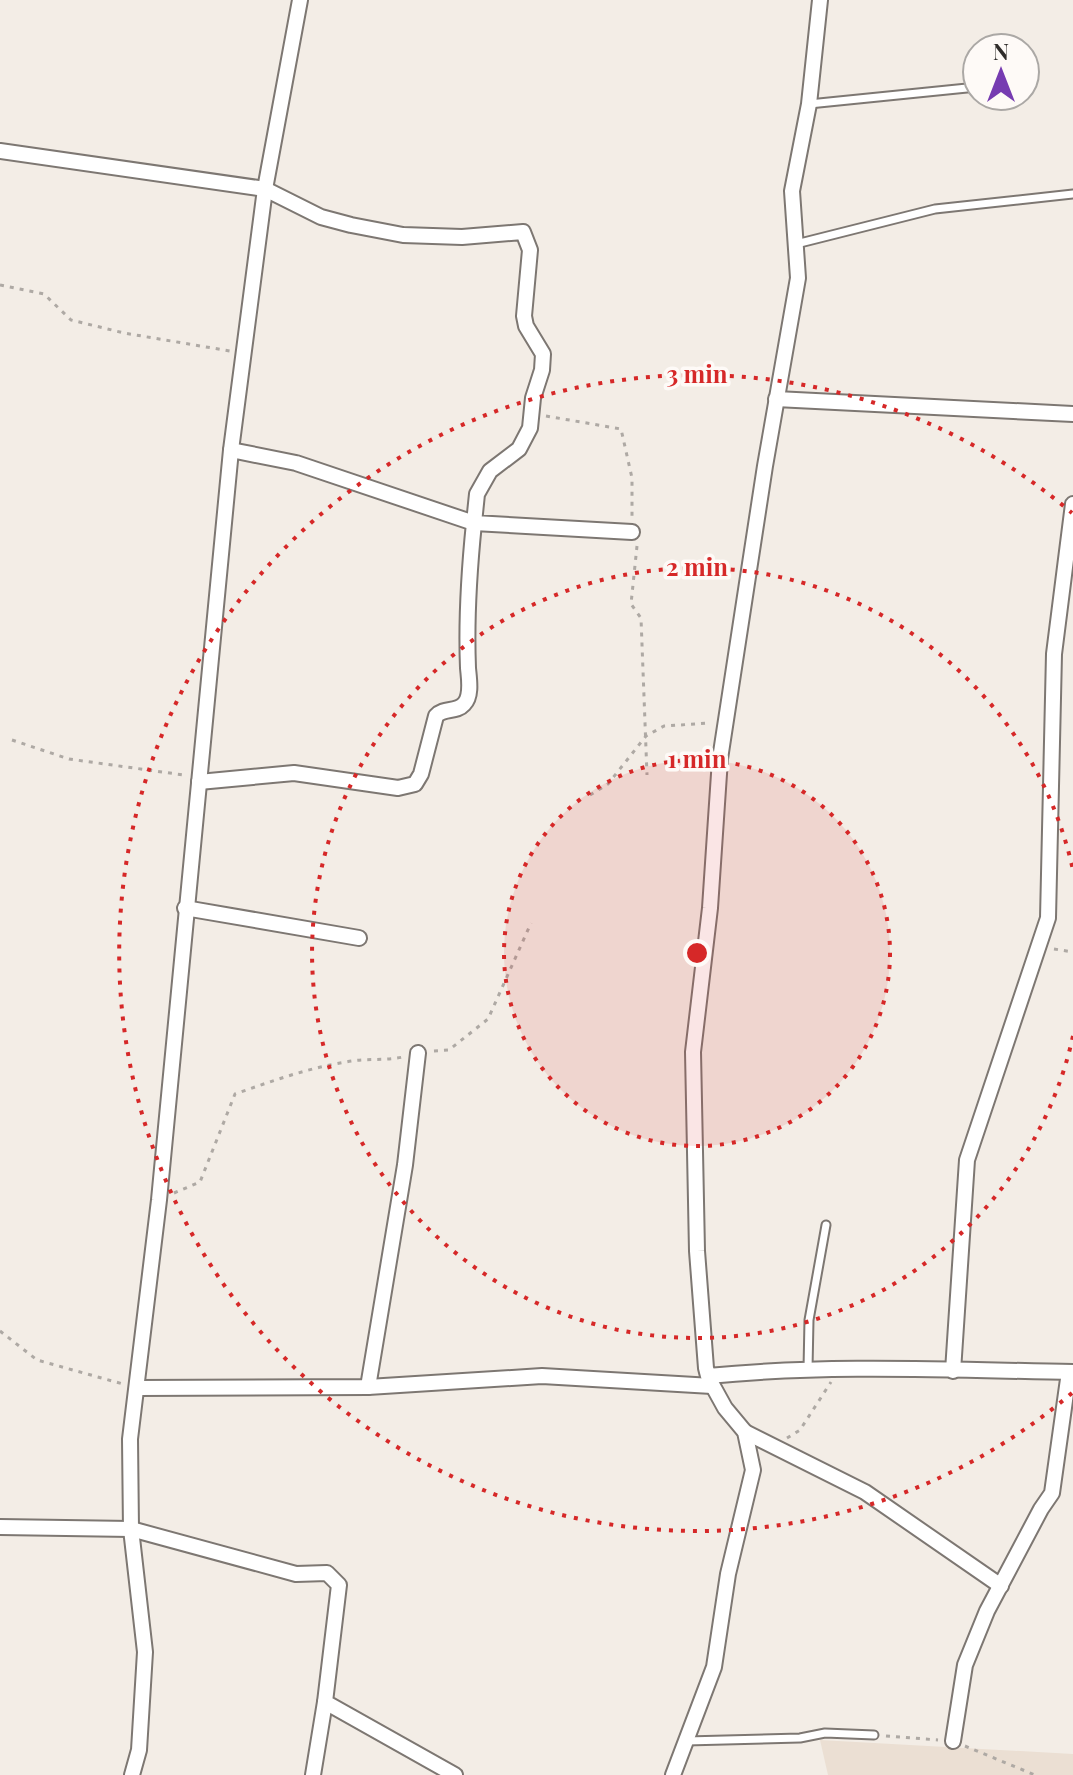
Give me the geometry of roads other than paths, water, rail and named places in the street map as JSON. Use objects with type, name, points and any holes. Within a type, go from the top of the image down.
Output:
[{"type":"street","points":[[132,1775],[139,1750],[145,1652],[131,1529],[130,1439],[159,1200],[231,450],[265,189],[300,0]]},
{"type":"street","points":[[820,0],[809,104],[792,191],[798,278],[720,759],[710,908],[693,1052],[697,1251],[710,1381],[725,1408],[745,1432],[865,1492],[1001,1586]]},
{"type":"street","points":[[0,151],[265,189],[321,217],[403,235],[462,237],[523,232],[530,250],[524,316],[526,326],[543,354],[530,428],[519,449],[490,471],[477,494],[467,624],[469,689],[466,702],[461,707],[441,710],[436,716],[421,774],[415,784],[398,788],[294,773],[199,780]]},
{"type":"street","points":[[776,399],[1073,414]]},
{"type":"street","points":[[231,450],[296,463],[474,523],[632,532]]},
{"type":"street","points":[[953,1371],[967,1160],[1048,918],[1054,654],[1073,504]]},
{"type":"street","points":[[185,908],[359,938]]},
{"type":"street","points":[[368,1387],[405,1165],[418,1053]]},
{"type":"street","points":[[137,1388],[368,1387],[542,1376],[710,1381],[763,1370],[808,1369],[1071,1372],[1052,1493],[1001,1586],[965,1665],[953,1741]]},
{"type":"street","points":[[673,1775],[714,1667],[728,1574],[753,1470],[745,1432]]},
{"type":"street","points":[[0,1527],[131,1529],[296,1574],[327,1573],[339,1585],[313,1775]]},
{"type":"street","points":[[325,1702],[455,1775]]},
{"type":"lane","points":[[809,104],[961,89]]},
{"type":"lane","points":[[796,244],[935,209],[1073,194]]},
{"type":"lane","points":[[808,1369],[809,1320],[826,1225]]},
{"type":"lane","points":[[686,1741],[800,1738],[825,1733],[874,1735]]}]
